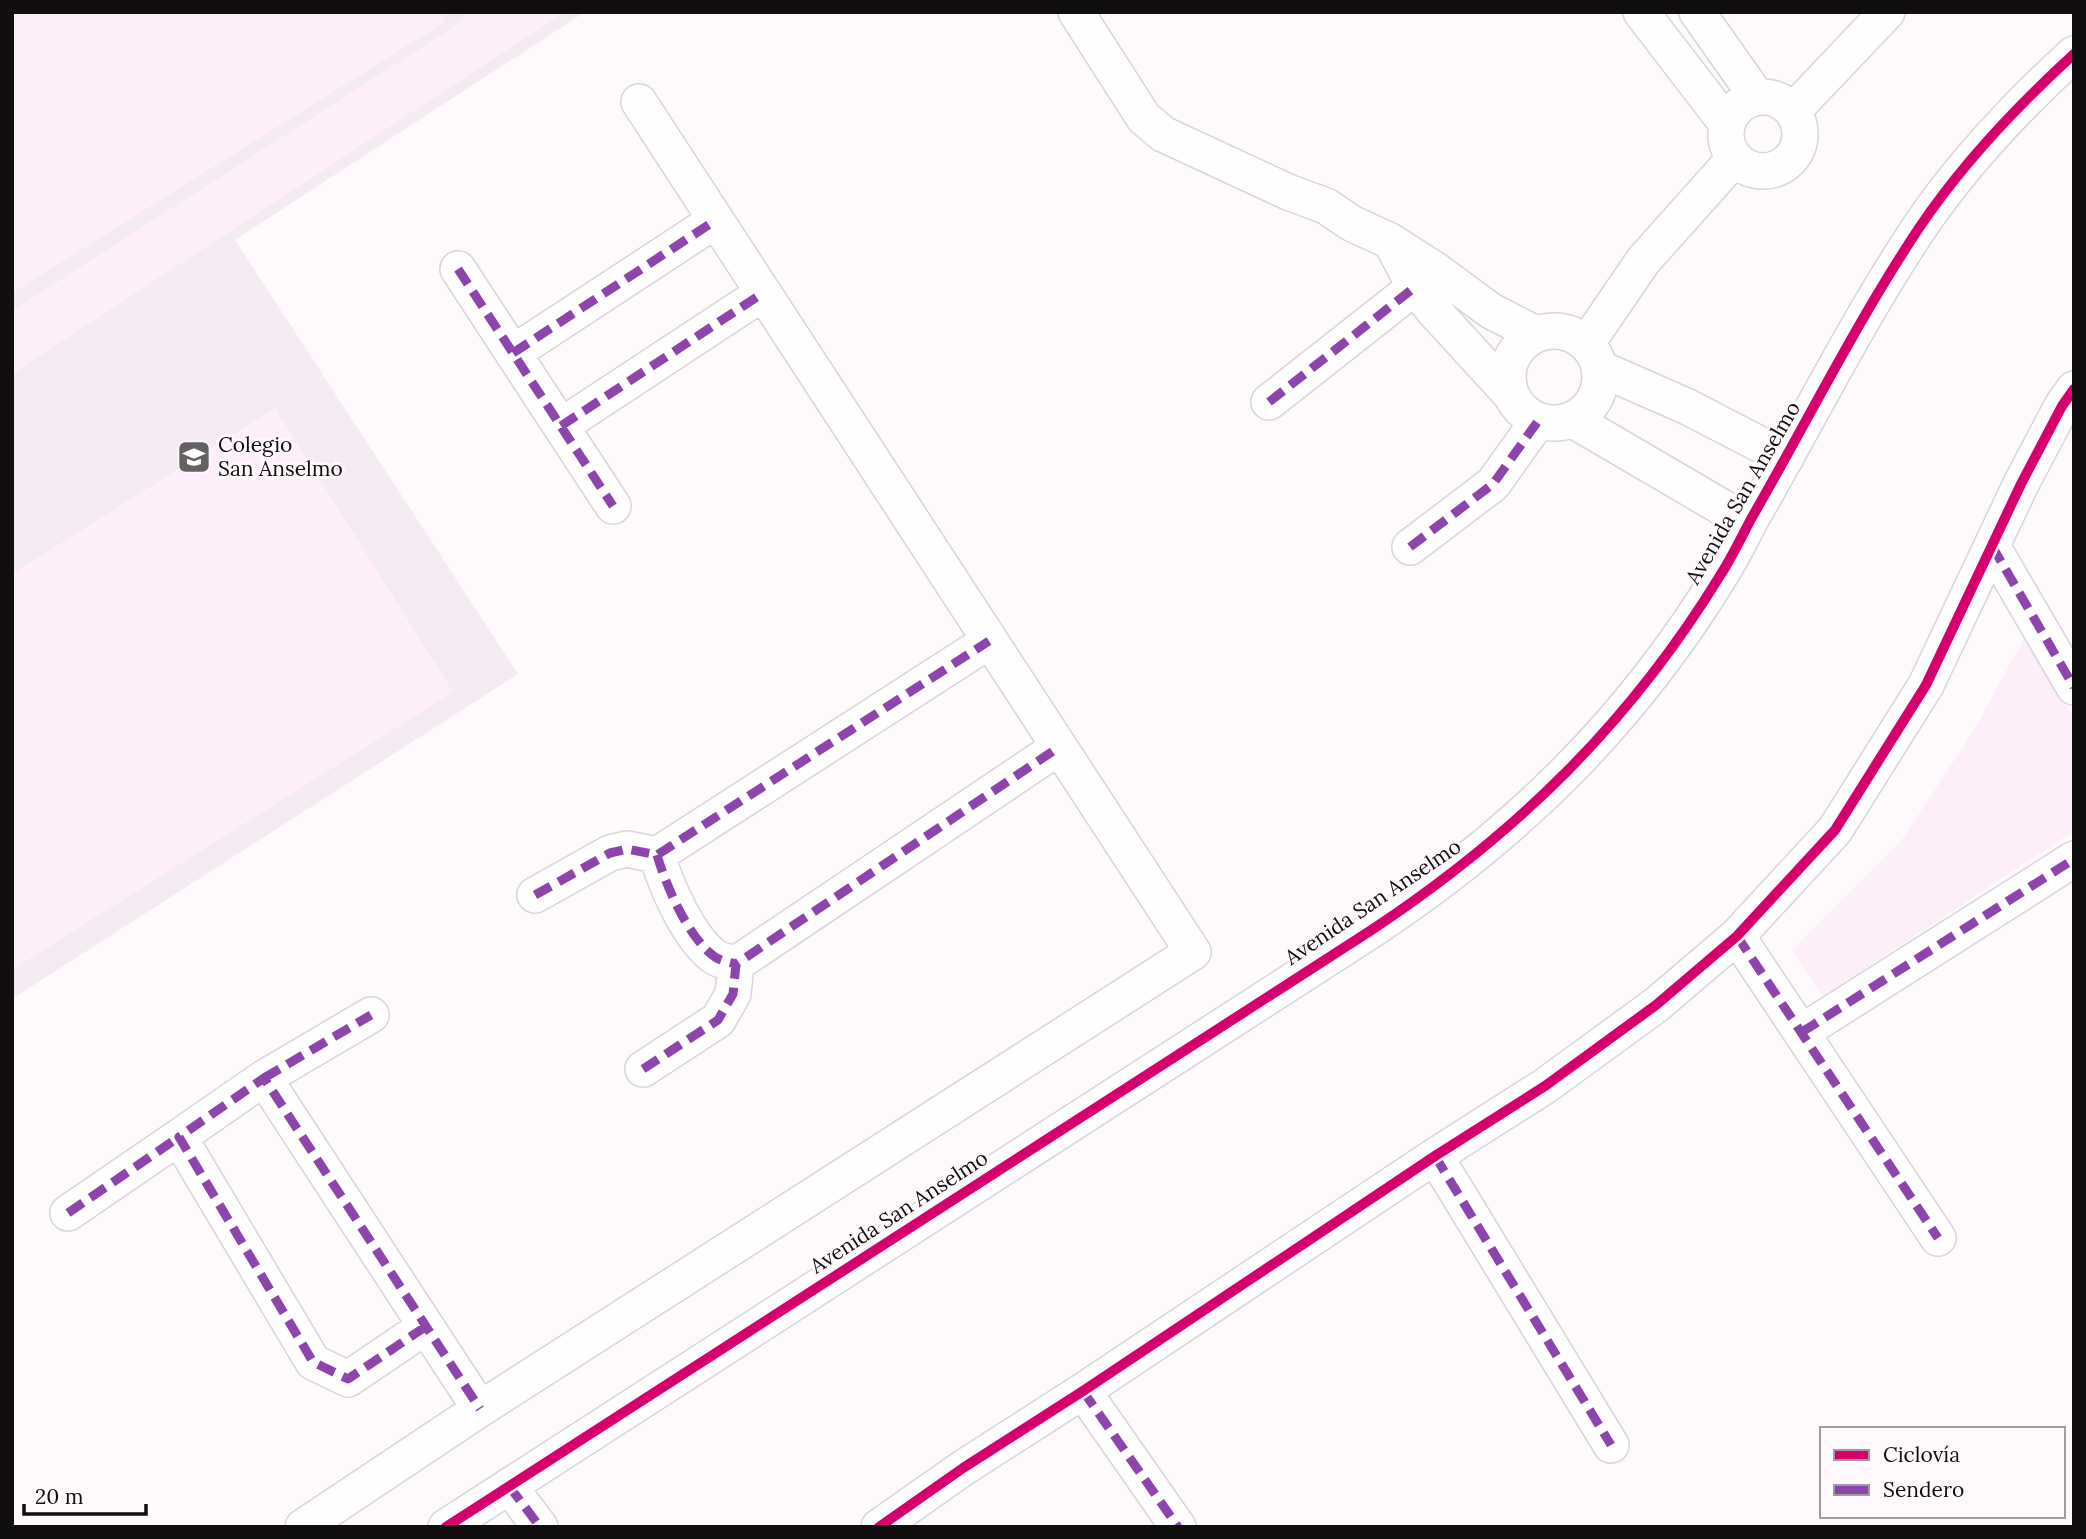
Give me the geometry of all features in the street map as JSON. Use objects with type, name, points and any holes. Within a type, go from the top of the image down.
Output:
[{"type":"street","points":[[1076,12],[1144,118],[1163,134],[1276,187],[1326,206],[1351,223],[1390,241],[1491,311],[1536,334]]},
{"type":"street","points":[[1641,12],[1727,124]]},
{"type":"street","points":[[1697,12],[1757,97]]},
{"type":"street","points":[[1793,111],[1887,12]]},
{"type":"street","name":"Avenida San Anselmo","points":[[446,1527],[1373,929],[1423,895],[1519,819],[1605,731],[1685,630],[1722,573],[1850,341],[1921,225],[2005,121],[2074,54]]},
{"type":"street","points":[[1757,97],[1774,98],[1785,104],[1793,111],[1799,123],[1799,146],[1786,165],[1775,171],[1751,170],[1735,158],[1727,143],[1727,124],[1738,107],[1757,97]]},
{"type":"street","points":[[303,1527],[480,1409],[1193,952],[639,102]]},
{"type":"street","points":[[1390,241],[1415,286],[1455,335],[1512,396],[1522,411],[1538,421],[1555,424],[1573,420],[1588,409],[1598,394],[1593,355],[1643,261],[1735,158]]},
{"type":"street","points":[[513,353],[716,220]]},
{"type":"street","points":[[458,269],[613,506]]},
{"type":"street","points":[[1269,402],[1415,286]]},
{"type":"street","points":[[561,426],[763,293]]},
{"type":"street","points":[[1512,396],[1508,378],[1511,360],[1521,344],[1536,334],[1554,330],[1571,333],[1593,355],[1786,458]]},
{"type":"street","points":[[879,1527],[963,1468],[1545,1086],[1656,1005],[1737,936],[1835,830],[1873,772],[1926,685],[2056,417],[2074,389]]},
{"type":"street","points":[[1573,420],[1749,523]]},
{"type":"street","points":[[1410,547],[1493,484],[1538,421]]},
{"type":"street","points":[[1992,547],[2074,687]]},
{"type":"street","points":[[535,895],[610,853],[627,849],[657,855],[989,640]]},
{"type":"street","points":[[657,855],[675,902],[705,949],[719,960],[737,964],[1059,747]]},
{"type":"street","points":[[1802,1032],[2074,859]]},
{"type":"street","points":[[1737,936],[1938,1238]]},
{"type":"street","points":[[643,1069],[718,1020],[733,994],[737,964]]},
{"type":"street","points":[[68,1213],[264,1078],[371,1015]]},
{"type":"street","points":[[264,1078],[480,1409]]},
{"type":"street","points":[[179,1137],[313,1362],[348,1379],[425,1327]]},
{"type":"street","points":[[1435,1156],[1611,1445]]},
{"type":"street","points":[[1083,1391],[1178,1527]]},
{"type":"street","points":[[509,1486],[540,1527]]},
{"type":"shaded area","name":"Colegio San Anselmo","points":[[12,12],[585,12],[235,240],[518,674],[12,999]]},
{"type":"shaded area","points":[[12,12],[440,12],[445,22],[12,293]]},
{"type":"shaded area","points":[[468,12],[565,12],[12,374],[12,311],[455,26]]},
{"type":"shaded area","points":[[275,408],[453,692],[12,970],[12,574]]},
{"type":"shaded area","points":[[2027,633],[2074,719],[2074,831],[1823,996],[1792,951],[1903,838],[1973,732]]},
{"type":"marked path","points":[[513,353],[716,220]]},
{"type":"marked path","points":[[458,269],[613,506]]},
{"type":"marked path","points":[[1269,402],[1415,287]]},
{"type":"marked path","points":[[561,426],[763,293]]},
{"type":"marked path","points":[[1410,547],[1493,484],[1538,421]]},
{"type":"marked path","points":[[1992,546],[2074,687]]},
{"type":"marked path","points":[[535,895],[610,853],[627,849],[657,855],[989,641]]},
{"type":"marked path","points":[[643,1069],[718,1020],[733,994],[736,964],[1059,747]]},
{"type":"marked path","points":[[657,855],[672,896],[696,938],[715,957],[736,964]]},
{"type":"marked path","points":[[1802,1032],[2074,859]]},
{"type":"marked path","points":[[1737,936],[1938,1238]]},
{"type":"marked path","points":[[264,1078],[371,1015]]},
{"type":"marked path","points":[[425,1327],[348,1379],[313,1362],[179,1137],[264,1078],[480,1409]]},
{"type":"marked path","points":[[68,1213],[179,1137]]},
{"type":"marked path","points":[[1435,1156],[1611,1445]]},
{"type":"marked path","points":[[1083,1391],[1178,1527]]},
{"type":"marked path","points":[[509,1486],[540,1527]]},
{"type":"cycle path","points":[[446,1527],[1373,929],[1426,892],[1522,814],[1609,726],[1686,628],[1729,561],[1874,299],[1936,204],[1991,136],[2074,54]]},
{"type":"cycle path","points":[[879,1527],[963,1468],[1545,1086],[1656,1005],[1737,936],[1835,830],[1926,685],[2021,484],[2062,406],[2074,389]]},
{"type":"place","name":"Colegio San Anselmo","points":[[194,457]]}]
